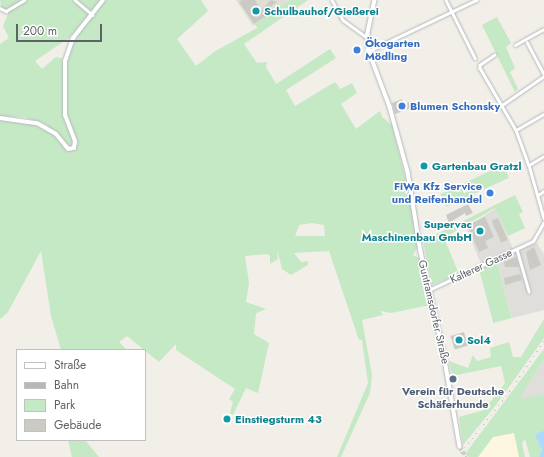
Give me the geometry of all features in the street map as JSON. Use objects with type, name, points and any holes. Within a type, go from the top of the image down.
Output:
[{"type":"main road","points":[[0,118],[38,123],[56,134],[66,147],[74,148],[75,141],[65,115],[65,61],[73,38],[93,15],[103,0]]},
{"type":"street","points":[[0,8],[6,11],[24,0]]},
{"type":"street","points":[[75,0],[93,15]]},
{"type":"street","points":[[332,0],[343,20],[368,38]]},
{"type":"street","name":"Guntramsdorfer Straße","points":[[375,0],[368,38],[369,51],[390,107],[408,172],[429,290],[449,377],[460,447]]},
{"type":"street","points":[[446,0],[475,58]]},
{"type":"street","points":[[369,51],[476,0]]},
{"type":"street","points":[[515,45],[544,29]]},
{"type":"street","points":[[502,105],[544,75],[527,42]]},
{"type":"street","points":[[496,55],[480,65],[516,130],[529,165],[544,218]]},
{"type":"street","points":[[516,130],[544,114]]},
{"type":"street","points":[[529,165],[544,156]]},
{"type":"street","points":[[538,195],[544,191]]},
{"type":"street","name":"Kalterer Gasse","points":[[429,290],[533,241],[544,222]]},
{"type":"street","points":[[517,249],[529,291]]},
{"type":"shaded area","points":[[236,0],[290,0],[253,26]]},
{"type":"shaded area","points":[[496,208],[513,249],[481,264],[466,228]]},
{"type":"shaded area","points":[[536,242],[544,254],[544,310],[512,318],[497,263]]},
{"type":"shaded area","points":[[544,359],[544,394],[518,400]]},
{"type":"shaded area","points":[[514,433],[519,457],[478,457],[493,437]]},
{"type":"green space","points":[[0,0],[101,0],[69,38],[35,61],[42,69],[56,57],[64,59],[63,117],[73,139],[71,147],[45,124],[24,117],[0,116],[0,44],[9,38],[3,26],[9,12],[1,7]]},
{"type":"green space","points":[[106,0],[201,0],[208,11],[177,39],[196,66],[214,52],[257,28],[255,24],[290,0],[308,0],[244,44],[257,63],[267,62],[266,67],[276,84],[330,49],[336,58],[286,90],[295,106],[335,82],[340,89],[352,83],[357,93],[341,104],[356,129],[380,111],[382,117],[392,125],[412,205],[417,248],[413,255],[419,258],[430,305],[391,313],[380,311],[383,315],[362,320],[372,375],[370,393],[341,457],[337,457],[368,383],[362,340],[359,340],[329,251],[294,253],[301,262],[308,261],[308,265],[291,275],[282,269],[277,249],[278,259],[270,264],[270,256],[267,254],[245,256],[249,283],[246,302],[266,309],[256,313],[254,334],[269,343],[258,393],[246,388],[233,415],[230,413],[233,402],[229,399],[235,389],[176,350],[176,344],[159,362],[146,351],[146,349],[143,349],[127,336],[119,342],[126,349],[61,349],[51,316],[41,251],[8,312],[0,319],[0,120],[28,122],[53,133],[68,150],[76,149],[78,142],[66,119],[67,60],[80,31]],"holes":[[[312,223],[324,225],[325,236],[295,236],[299,225]]]},
{"type":"green space","points":[[497,17],[511,43],[506,47],[515,68],[510,72],[518,89],[515,92],[482,25]]},
{"type":"green space","points":[[503,165],[509,178],[446,207],[440,194]]},
{"type":"green space","points":[[515,195],[523,212],[519,214],[525,228],[508,236],[495,208],[444,238],[459,274],[432,285],[423,241]]},
{"type":"green space","points":[[497,263],[512,318],[493,323],[479,268]]},
{"type":"green space","points":[[544,319],[544,338],[496,405],[463,445],[459,417],[484,410],[505,383],[501,366],[452,376],[449,361],[468,368],[473,355],[477,361],[491,357],[490,348],[509,342],[513,357],[521,357]]},
{"type":"green space","points":[[544,349],[544,359],[519,399],[544,394],[544,430],[535,435],[542,450],[539,457],[530,457],[525,439],[522,443],[525,457],[519,457],[514,433],[493,437],[478,457],[469,457],[465,454]]},
{"type":"green space","points":[[68,441],[86,441],[99,457],[72,457]]},
{"type":"water","points":[[544,430],[544,457],[539,457],[542,450],[535,435]]},
{"type":"building","name":"Schulbauhof/Gießerei","points":[[242,0],[255,0],[261,10],[271,0],[277,2],[266,10],[269,14],[254,24],[239,2]]},
{"type":"building","name":"Blumen Schonsky","points":[[402,99],[404,104],[411,101],[414,107],[395,114],[392,103]]},
{"type":"building","points":[[468,204],[473,213],[466,216],[465,213],[449,223],[446,215]]},
{"type":"building","name":"Supervac Maschinenbau GmbH","points":[[485,217],[494,237],[485,241],[488,248],[479,252],[467,225]]},
{"type":"building","points":[[498,218],[508,240],[501,243],[492,221]]},
{"type":"building","points":[[534,247],[541,265],[530,270],[526,252]]},
{"type":"building","points":[[516,257],[519,267],[505,267],[504,262]]},
{"type":"building","points":[[520,274],[522,280],[505,285],[504,278]]},
{"type":"building","name":"Sol4","points":[[464,332],[468,345],[455,349],[451,336]]},
{"type":"tunnel","points":[[460,447],[466,457]]},
{"type":"railway","points":[[457,457],[506,396],[544,341]]},
{"type":"place","name":"Schulbauhof/Gießerei","points":[[256,11]]},
{"type":"place","name":"Ökogarten Mödling","points":[[357,50]]},
{"type":"place","name":"Blumen Schonsky","points":[[402,106]]},
{"type":"place","name":"Gartenbau Gratzl","points":[[424,166]]},
{"type":"place","name":"FiWa Kfz Service und Reifenhandel","points":[[490,193]]},
{"type":"place","name":"Supervac Maschinenbau GmbH","points":[[480,231]]},
{"type":"place","name":"Sol4","points":[[459,340]]},
{"type":"place","name":"Verein für Deutsche Schäferhunde","points":[[453,379]]},
{"type":"place","name":"Einstiegsturm 43","points":[[227,419]]}]
